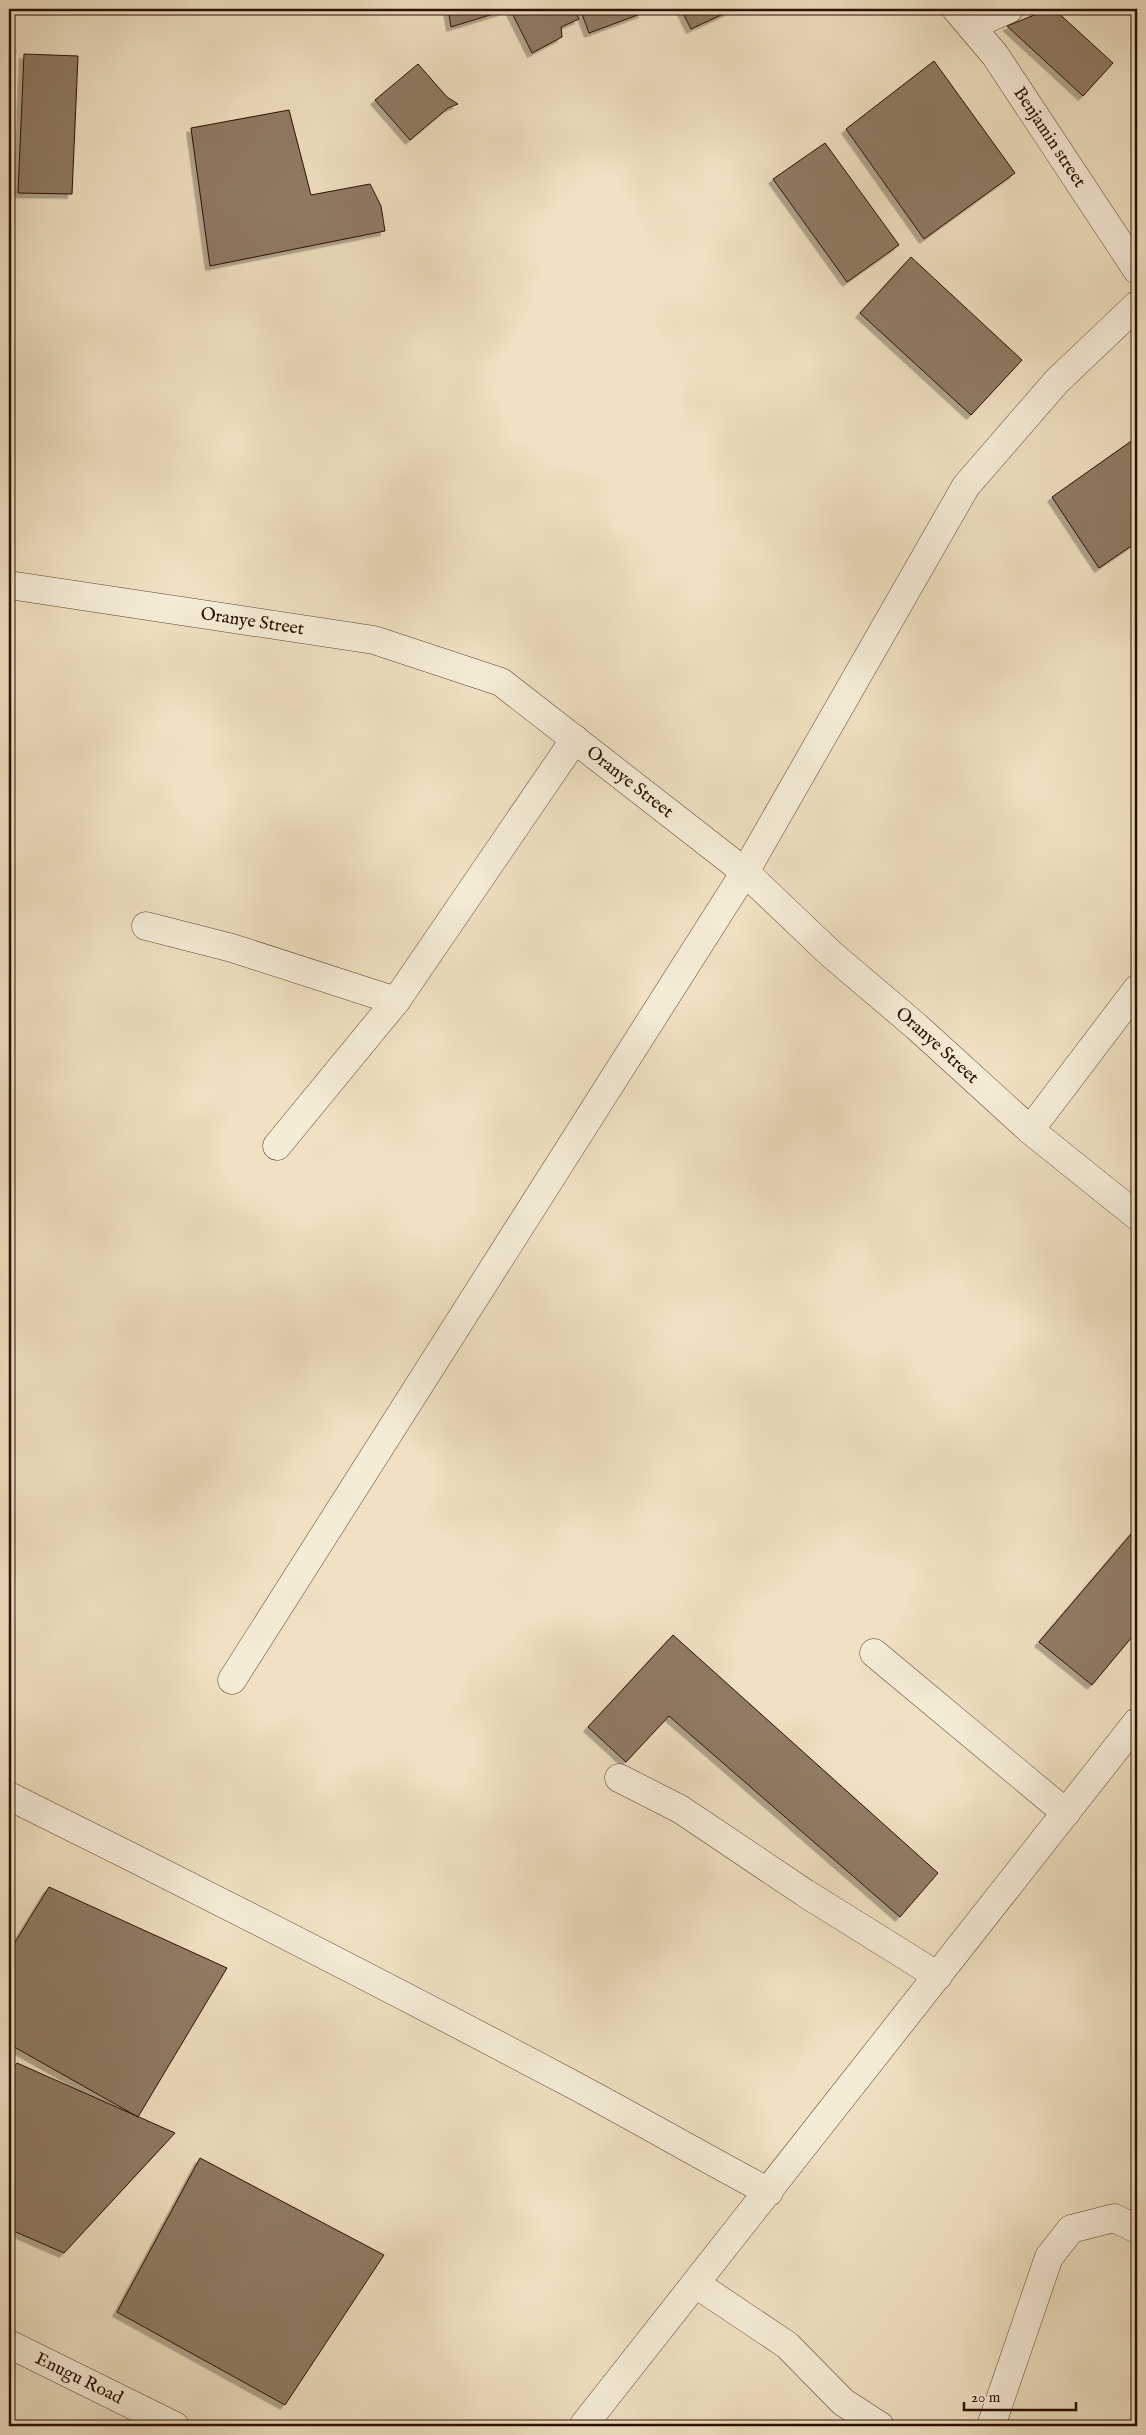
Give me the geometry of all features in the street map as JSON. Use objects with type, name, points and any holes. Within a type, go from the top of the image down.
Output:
[{"type":"street","points":[[963,18],[1009,9]]},
{"type":"street","name":"Benjamin street","points":[[963,18],[995,55],[1137,270]]},
{"type":"street","points":[[232,1680],[745,872],[966,486],[1057,381],[1137,305]]},
{"type":"street","name":"Oranye Street","points":[[9,585],[374,640],[500,682],[576,739],[745,872],[831,954],[917,1027],[1030,1130],[1137,1216]]},
{"type":"street","points":[[277,1146],[396,1000],[576,739]]},
{"type":"street","points":[[146,926],[232,948],[396,1000]]},
{"type":"street","points":[[1030,1130],[1137,990]]},
{"type":"street","points":[[874,1653],[1066,1813]]},
{"type":"street","points":[[583,2426],[1137,1722]]},
{"type":"street","points":[[619,1778],[680,1809],[805,1893],[938,1976]]},
{"type":"street","points":[[9,1796],[150,1866],[570,2083],[683,2147],[769,2192]]},
{"type":"street","points":[[991,2426],[1049,2257],[1072,2229],[1114,2218],[1137,2229]]},
{"type":"street","points":[[696,2284],[787,2345],[843,2402],[880,2426]]},
{"type":"street","name":"Enugu Road","points":[[9,2344],[175,2426]]},
{"type":"building","points":[[448,9],[503,9],[503,11],[451,27]]},
{"type":"building","points":[[510,9],[574,9],[579,19],[561,27],[562,37],[532,53]]},
{"type":"building","points":[[580,9],[641,9],[643,13],[589,33]]},
{"type":"building","points":[[681,9],[734,9],[691,29]]},
{"type":"building","points":[[1049,9],[1054,9],[1113,63],[1083,96],[1007,26]]},
{"type":"building","points":[[24,54],[78,56],[72,194],[18,193]]},
{"type":"building","points":[[934,61],[1015,173],[924,239],[846,129]]},
{"type":"building","points":[[418,64],[447,97],[458,104],[448,108],[410,140],[375,100]]},
{"type":"building","points":[[289,110],[311,195],[370,184],[381,206],[385,231],[210,266],[191,128]]},
{"type":"building","points":[[825,143],[899,245],[847,282],[773,179]]},
{"type":"building","points":[[911,257],[1022,360],[971,415],[860,313]]},
{"type":"building","points":[[1137,437],[1137,542],[1099,568],[1052,497]]},
{"type":"building","points":[[1137,1527],[1137,1631],[1092,1685],[1039,1642]]},
{"type":"building","points":[[673,1635],[938,1873],[900,1917],[669,1716],[626,1762],[588,1727]]},
{"type":"building","points":[[49,1887],[227,1968],[138,2117],[9,2044],[9,1952]]},
{"type":"building","points":[[17,2063],[175,2133],[64,2253],[9,2229],[9,2074]]},
{"type":"building","points":[[200,2158],[384,2255],[285,2405],[117,2312]]}]
